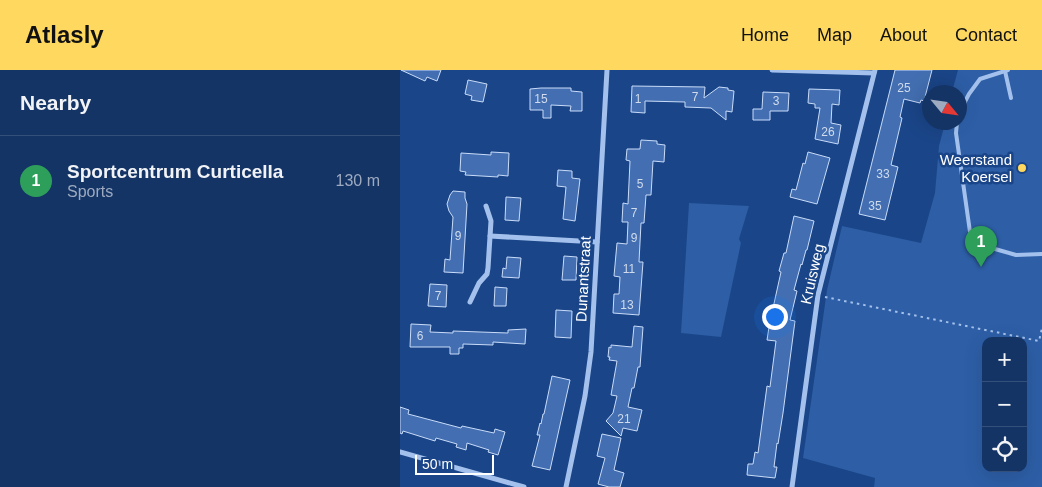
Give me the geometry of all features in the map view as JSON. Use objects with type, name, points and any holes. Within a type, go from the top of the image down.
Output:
[{"type":"street","name":"Dunantstraat","points":[[566,487],[589,372],[592,343],[607,70]]},
{"type":"street","points":[[772,70],[875,72]]},
{"type":"street","name":"Kruisweg","points":[[792,487],[818,295],[875,72]]},
{"type":"street","points":[[470,302],[488,268],[491,220],[486,206]]},
{"type":"street","points":[[490,236],[598,242]]},
{"type":"street","points":[[400,452],[524,487]]},
{"type":"lane","points":[[967,98],[980,79],[1007,71],[1011,98]]},
{"type":"lane","points":[[956,130],[971,239],[988,248],[1016,256],[1042,254]]},
{"type":"path","points":[[818,295],[1039,341],[1042,328]]},
{"type":"shaded area","points":[[958,70],[1042,70],[1042,487],[874,487],[875,478],[803,458],[827,290],[842,226],[921,243],[935,193],[939,146],[943,130],[967,130],[967,85],[954,85]]},
{"type":"shaded area","points":[[689,203],[749,206],[739,239],[741,243],[721,337],[681,333]]},
{"type":"building","points":[[401,70],[441,70],[437,81],[427,77],[425,81]]},
{"type":"building","points":[[895,70],[932,70],[928,85],[922,85],[922,100],[920,103],[904,99],[900,117],[902,118],[891,165],[898,167],[885,220],[859,214]]},
{"type":"building","points":[[468,80],[487,84],[483,102],[471,100],[472,96],[465,94]]},
{"type":"building","points":[[632,86],[705,87],[704,98],[719,87],[728,88],[728,90],[734,91],[732,112],[726,111],[726,120],[711,108],[685,107],[685,102],[645,101],[645,113],[631,112]]},
{"type":"building","points":[[571,88],[571,91],[582,92],[582,111],[570,111],[571,106],[551,105],[551,118],[543,118],[543,110],[530,110],[530,89]]},
{"type":"building","points":[[809,89],[840,90],[839,105],[832,104],[831,123],[841,125],[838,144],[815,139],[820,108],[815,108],[815,104],[808,103]]},
{"type":"building","points":[[763,92],[789,93],[788,111],[770,111],[770,120],[753,120],[753,109],[762,109]]},
{"type":"building","points":[[641,140],[657,141],[657,144],[665,145],[664,162],[653,161],[651,195],[646,195],[644,223],[641,223],[639,262],[643,262],[639,315],[613,313],[614,294],[619,294],[620,277],[614,276],[617,243],[627,244],[628,222],[622,222],[623,203],[628,204],[630,161],[626,160],[627,149],[640,149]]},
{"type":"building","points":[[491,152],[509,153],[508,176],[465,175],[466,172],[460,171],[461,153],[491,155]]},
{"type":"building","points":[[808,152],[830,158],[817,204],[790,197],[792,189],[796,190]]},
{"type":"building","points":[[558,170],[572,171],[572,178],[580,179],[575,221],[563,219],[566,187],[557,186]]},
{"type":"building","points":[[453,191],[465,192],[467,204],[463,273],[444,272],[445,259],[450,260],[453,217],[447,204]]},
{"type":"building","points":[[506,197],[521,198],[519,221],[505,220]]},
{"type":"building","points":[[794,216],[814,221],[794,290],[797,291],[790,320],[795,321],[774,467],[777,467],[775,478],[747,475],[748,464],[753,464],[755,452],[758,453],[767,386],[770,387],[776,341],[767,340],[769,327],[773,328],[776,308],[773,308],[781,272],[779,271],[784,253],[786,253]]},
{"type":"building","points":[[564,256],[577,257],[576,280],[562,280]]},
{"type":"building","points":[[507,257],[521,258],[519,278],[502,277],[503,268],[506,269]]},
{"type":"building","points":[[430,284],[447,285],[446,307],[428,306]]},
{"type":"building","points":[[495,287],[507,288],[506,306],[494,306]]},
{"type":"building","points":[[556,310],[572,311],[571,338],[555,337]]},
{"type":"building","points":[[411,324],[431,325],[430,332],[453,333],[453,331],[508,333],[508,330],[526,329],[525,344],[493,342],[493,345],[463,344],[463,348],[459,348],[459,354],[450,354],[450,347],[410,347]]},
{"type":"building","points":[[634,326],[643,327],[640,367],[638,367],[628,407],[642,410],[637,431],[623,428],[621,436],[606,421],[613,413],[617,396],[611,395],[617,361],[609,360],[609,347],[611,348],[611,345],[632,347]]},
{"type":"building","points":[[552,376],[570,380],[550,470],[532,466],[540,435],[537,435],[544,414]]},
{"type":"building","points":[[400,407],[409,410],[408,414],[461,428],[462,426],[494,433],[495,429],[505,432],[498,455],[467,443],[466,450],[456,447],[457,444],[436,438],[435,441],[403,431],[402,434],[400,433]]},
{"type":"building","points":[[602,434],[621,438],[614,470],[624,473],[620,487],[598,484],[605,458],[597,456]]},
{"type":"place","name":"Weerstand Koersel","points":[[1022,168]]},
{"type":"place","name":"Sportcentrum Curticella","points":[[981,267]]}]
